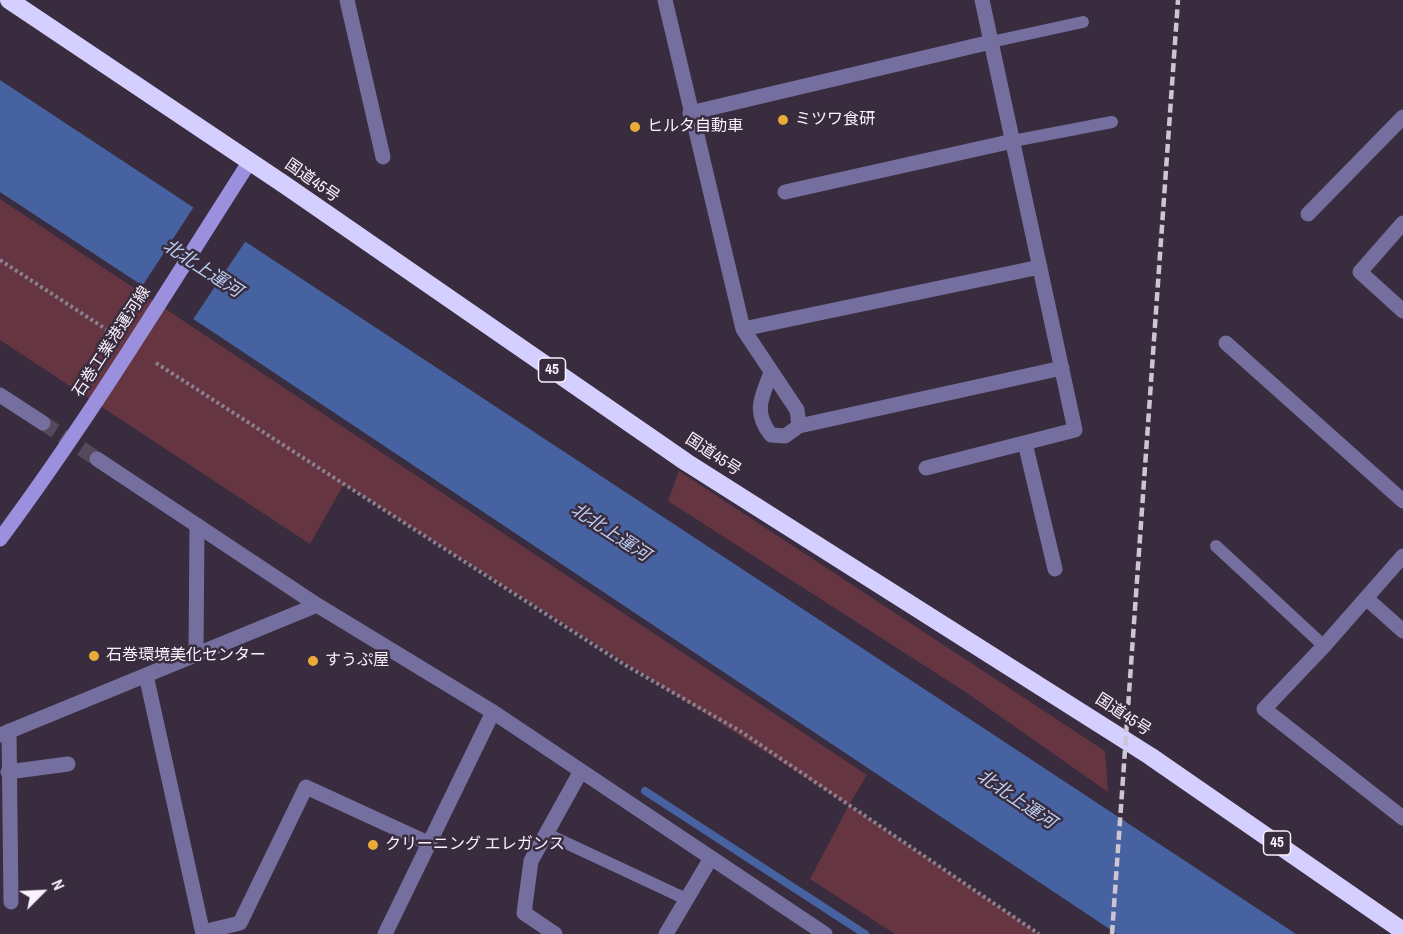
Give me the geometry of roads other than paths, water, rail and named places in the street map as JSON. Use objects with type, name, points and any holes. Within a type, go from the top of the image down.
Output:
[{"type":"highway","name":"国道45号","points":[[9,0],[249,161],[686,462],[1150,756],[1403,931]]},
{"type":"street","points":[[347,0],[383,157]]},
{"type":"street","points":[[926,468],[1075,430],[982,0]]},
{"type":"street","points":[[668,1],[690,113],[743,329],[797,410],[799,426]]},
{"type":"street","points":[[690,113],[991,42]]},
{"type":"street","points":[[1308,214],[1403,117]]},
{"type":"street","points":[[785,192],[1013,141]]},
{"type":"street","name":"石巻工業港運河線","points":[[0,540],[50,471],[249,161]]},
{"type":"street","points":[[1403,223],[1360,272],[1403,311]]},
{"type":"street","points":[[743,329],[1040,267]]},
{"type":"street","points":[[1226,344],[1403,501]]},
{"type":"street","points":[[771,373],[760,399],[761,423],[771,435],[786,436],[799,426],[1062,368]]},
{"type":"street","points":[[0,395],[43,423]]},
{"type":"street","points":[[1025,443],[1055,569]]},
{"type":"street","points":[[97,459],[317,605],[493,712],[825,934]]},
{"type":"street","points":[[196,654],[197,525]]},
{"type":"street","points":[[1403,556],[1324,646],[1264,709],[1403,818]]},
{"type":"street","points":[[1366,598],[1403,631]]},
{"type":"street","points":[[11,902],[5,733],[317,605]]},
{"type":"street","points":[[146,675],[203,933],[240,923],[306,786],[428,843]]},
{"type":"street","points":[[385,934],[493,712]]},
{"type":"street","points":[[8,772],[68,764]]},
{"type":"street","points":[[555,934],[524,913],[531,861],[581,771]]},
{"type":"street","points":[[666,934],[711,858]]},
{"type":"lane","points":[[991,42],[1083,22]]},
{"type":"lane","points":[[1013,141],[1112,122]]},
{"type":"lane","points":[[1216,546],[1324,646]]},
{"type":"lane","points":[[547,834],[686,899]]},
{"type":"water","name":"北北上運河","points":[[0,80],[1296,934],[1117,934],[0,192]]},
{"type":"waterway","points":[[645,791],[865,934]]},
{"type":"tunnel","points":[[43,423],[97,459]]},
{"type":"railway","points":[[1112,934],[1178,0]]},
{"type":"place","name":"ミツワ食研","points":[[783,120]]},
{"type":"place","name":"ヒルタ自動車","points":[[635,127]]},
{"type":"place","name":"石巻環境美化センター","points":[[94,656]]},
{"type":"place","name":"すうぷ屋","points":[[313,661]]},
{"type":"place","name":"クリーニング エレガンス","points":[[373,845]]}]
